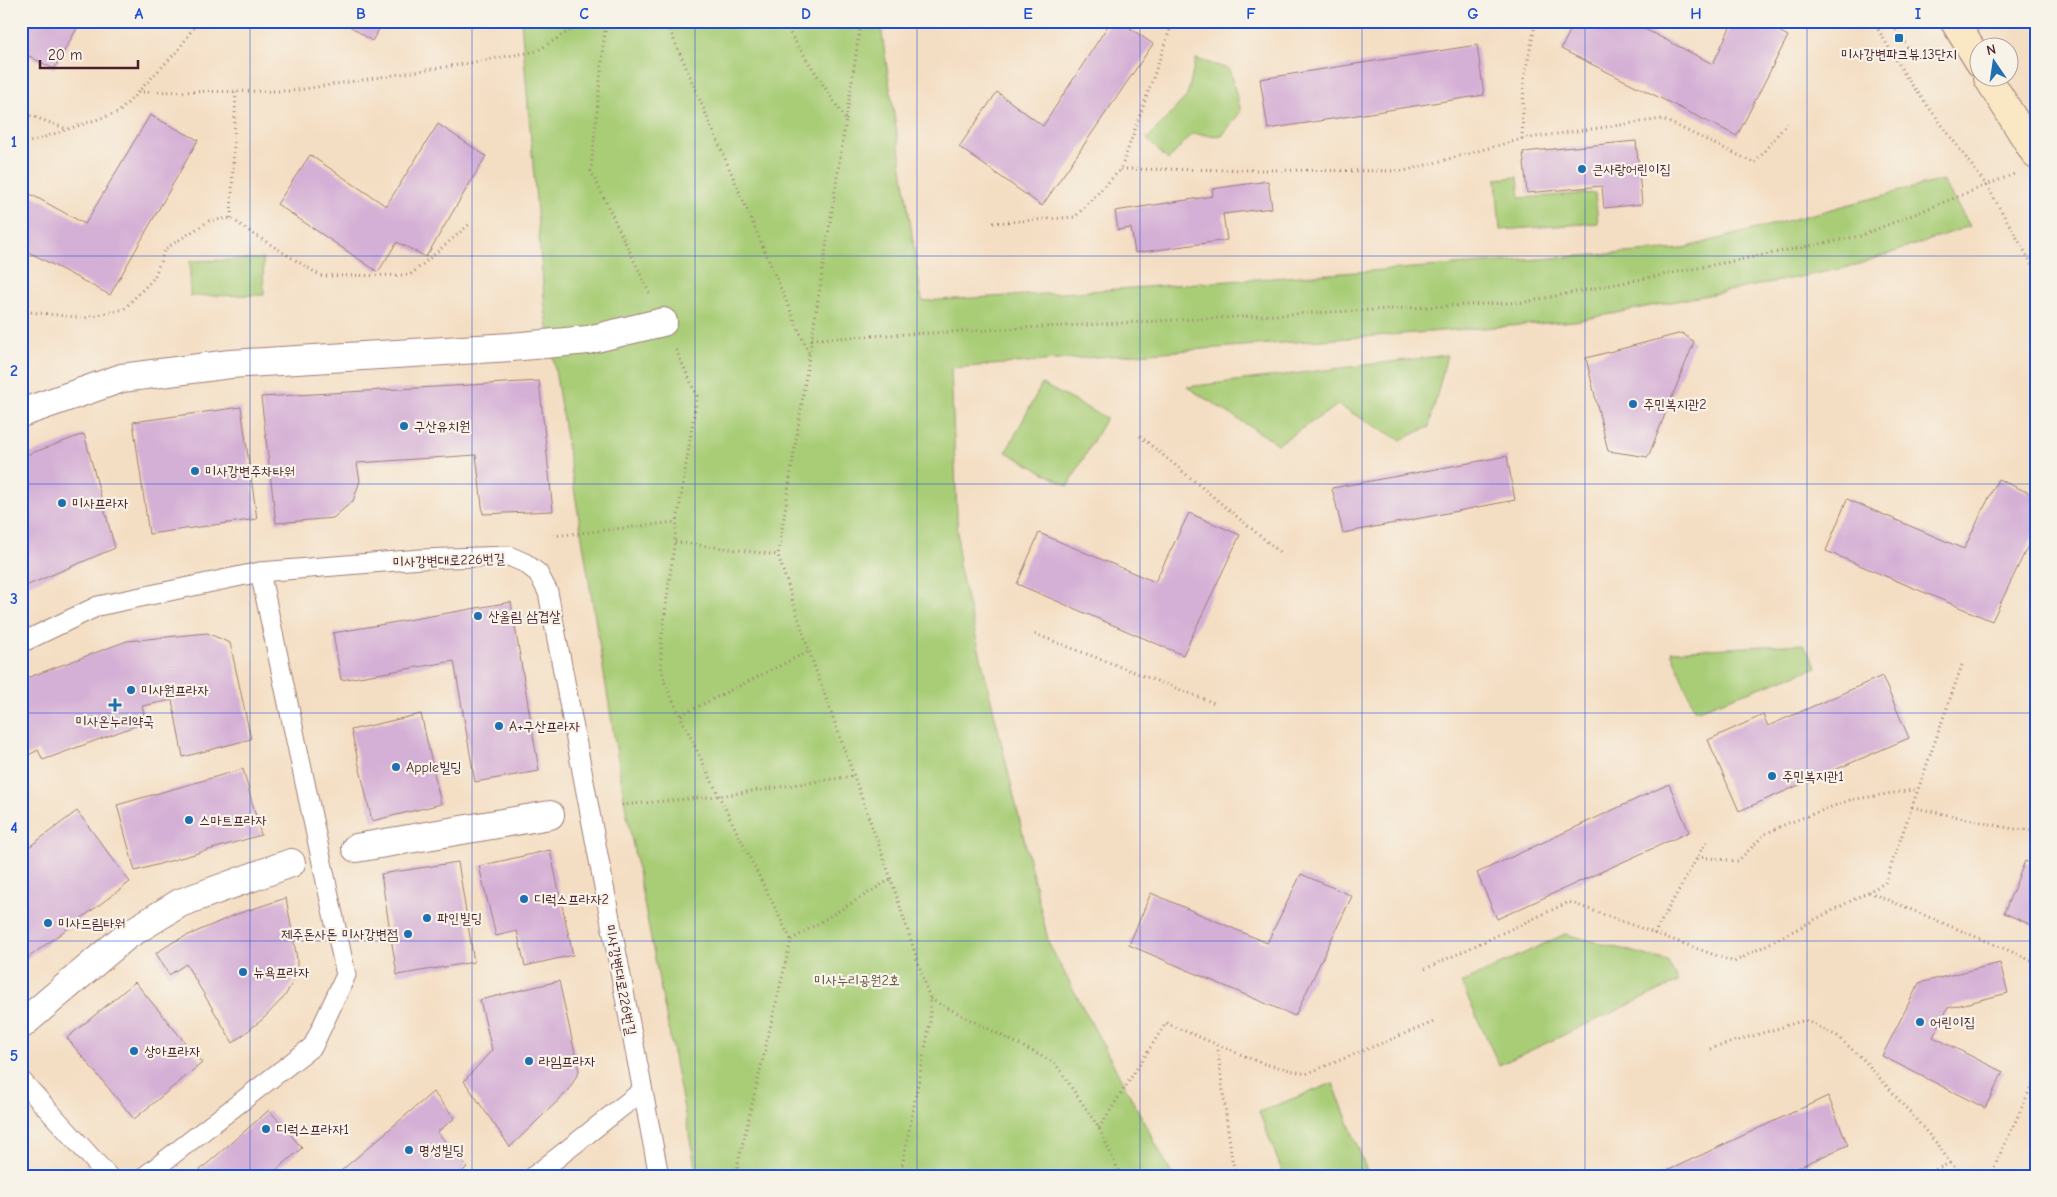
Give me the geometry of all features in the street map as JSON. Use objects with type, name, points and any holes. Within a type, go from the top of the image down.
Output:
[{"type":"main road","points":[[1954,21],[1970,47]]},
{"type":"main road","points":[[1994,88],[2036,155]]},
{"type":"street","points":[[21,413],[122,378],[230,364],[510,347],[588,340],[663,322]]},
{"type":"street","points":[[356,848],[550,815]]},
{"type":"street","points":[[21,1025],[126,936],[180,903],[291,864]]},
{"type":"lane","name":"미사강변대로226번길","points":[[21,643],[98,606],[260,572],[421,559],[509,556],[525,563],[538,573],[548,592],[659,1176]]},
{"type":"lane","points":[[145,1176],[313,1046],[346,975],[260,572]]},
{"type":"lane","points":[[21,1080],[108,1176]]},
{"type":"lane","points":[[534,1176],[642,1091]]},
{"type":"path","points":[[21,145],[119,112],[179,49],[198,21]]},
{"type":"path","points":[[138,92],[291,91],[537,51],[585,21]]},
{"type":"path","points":[[606,21],[591,171],[697,396],[677,522],[661,665],[665,684],[718,796],[792,940],[735,1176]]},
{"type":"path","points":[[666,21],[809,355]]},
{"type":"path","points":[[782,21],[846,120]]},
{"type":"path","points":[[860,21],[778,555],[809,651],[891,879],[930,999],[930,1023],[900,1176]]},
{"type":"path","points":[[993,223],[1076,217],[1121,169],[1173,21]]},
{"type":"path","points":[[1522,139],[1524,79],[1536,21]]},
{"type":"path","points":[[1873,21],[1907,76],[1987,186],[2036,271]]},
{"type":"path","points":[[1891,21],[1909,53]]},
{"type":"path","points":[[232,218],[236,91]]},
{"type":"path","points":[[21,112],[68,129]]},
{"type":"path","points":[[1121,169],[1404,171],[1522,139],[1662,119],[1755,163],[1787,123]]},
{"type":"path","points":[[812,339],[1526,302],[1860,236],[1987,186]]},
{"type":"path","points":[[21,311],[84,318],[124,309],[154,278],[165,249],[209,221],[232,218],[252,234],[321,276],[410,275],[471,223]]},
{"type":"path","points":[[1140,436],[1282,554]]},
{"type":"path","points":[[553,536],[677,522]]},
{"type":"path","points":[[675,542],[778,555]]},
{"type":"path","points":[[1035,634],[1216,704]]},
{"type":"path","points":[[681,715],[809,651]]},
{"type":"path","points":[[1425,969],[1569,902],[1734,962],[1885,883],[1962,665]]},
{"type":"path","points":[[622,805],[718,796],[854,776]]},
{"type":"path","points":[[1698,857],[1738,861],[1765,834],[1786,824],[1850,800],[1918,789]]},
{"type":"path","points":[[1912,807],[2013,830],[2036,830]]},
{"type":"path","points":[[1654,934],[1707,840]]},
{"type":"path","points":[[792,940],[891,879]]},
{"type":"path","points":[[1869,891],[2036,962]]},
{"type":"path","points":[[930,999],[1055,1063],[1099,1128],[1121,1176]]},
{"type":"path","points":[[1710,1049],[1805,1020],[1837,1036],[1864,1060],[1939,1146],[1950,1163],[1966,1176]]},
{"type":"path","points":[[1099,1128],[1166,1023],[1261,1063],[1306,1074],[1436,1021]]},
{"type":"path","points":[[1217,1044],[1232,1160],[1237,1176]]},
{"type":"path","points":[[1990,1176],[2036,1077]]},
{"type":"path","points":[[1922,1176],[1950,1163]]},
{"type":"green space","name":"미사누리공원2호","points":[[521,21],[880,21],[922,301],[1061,293],[1680,249],[1942,180],[1970,226],[1850,267],[1575,321],[951,368],[959,565],[1049,944],[1173,1176],[697,1176],[626,810],[545,308]]},
{"type":"green space","points":[[1196,59],[1229,69],[1241,111],[1222,136],[1192,134],[1168,160],[1147,139],[1187,96]]},
{"type":"green space","points":[[1518,177],[1520,198],[1595,193],[1598,223],[1500,230],[1496,179]]},
{"type":"green space","points":[[263,259],[264,295],[190,296],[190,261]]},
{"type":"green space","points":[[1447,355],[1429,427],[1400,440],[1338,405],[1278,444],[1187,387]]},
{"type":"green space","points":[[1042,384],[1106,418],[1068,486],[1006,452]]},
{"type":"green space","points":[[1803,644],[1817,667],[1695,711],[1671,651]]},
{"type":"green space","points":[[1565,934],[1668,961],[1678,982],[1499,1065],[1461,983]]},
{"type":"green space","points":[[1333,1083],[1369,1176],[1284,1176],[1259,1112]]},
{"type":"building","points":[[21,21],[81,21],[54,69],[21,52]]},
{"type":"building","points":[[342,21],[384,21],[372,41]]},
{"type":"building","points":[[1111,21],[1120,21],[1153,44],[1042,206],[959,147],[997,92],[1043,126]]},
{"type":"building","points":[[1575,21],[1629,21],[1713,64],[1733,21],[1760,21],[1788,36],[1737,136],[1561,49]]},
{"type":"building","points":[[1477,45],[1484,95],[1268,129],[1260,79]]},
{"type":"building","points":[[150,115],[198,140],[110,295],[21,248],[21,189],[85,224]]},
{"type":"building","points":[[438,124],[486,156],[426,257],[397,242],[378,272],[277,204],[310,155],[386,206]]},
{"type":"building","name":"큰사랑어린이집","points":[[1636,141],[1642,204],[1604,208],[1602,186],[1527,193],[1523,152]]},
{"type":"building","points":[[1268,181],[1272,208],[1223,214],[1227,240],[1135,253],[1131,228],[1118,230],[1115,211],[1213,196],[1212,189]]},
{"type":"building","name":"주민복지관2","points":[[1682,333],[1694,342],[1648,457],[1608,451],[1586,358]]},
{"type":"building","name":"구산유치원","points":[[539,381],[553,511],[483,514],[476,455],[357,463],[360,481],[353,501],[333,518],[276,523],[261,397]]},
{"type":"building","name":"미사강변주차타워","points":[[241,407],[257,519],[149,534],[133,422]]},
{"type":"building","name":"미사프라자","points":[[84,434],[115,548],[21,588],[21,457]]},
{"type":"building","points":[[1507,456],[1515,500],[1343,533],[1332,488]]},
{"type":"building","points":[[1998,479],[2036,496],[2036,529],[1992,621],[1826,551],[1847,499],[1964,549]]},
{"type":"building","points":[[1189,513],[1240,535],[1183,655],[1017,584],[1039,533],[1155,582]]},
{"type":"building","name":"A+구산프라자","points":[[511,602],[539,771],[475,782],[454,661],[341,680],[333,633]]},
{"type":"building","name":"미사원프라자","points":[[207,633],[230,643],[251,739],[183,757],[172,700],[142,706],[146,722],[43,760],[38,750],[21,759],[21,680],[127,641]]},
{"type":"building","name":"주민복지관1","points":[[1882,676],[1909,738],[1739,811],[1708,740],[1763,715],[1768,726]]},
{"type":"building","name":"Apple빌딩","points":[[421,714],[441,804],[372,821],[351,730]]},
{"type":"building","name":"스마트프라자","points":[[243,769],[261,835],[135,871],[117,805]]},
{"type":"building","points":[[1669,784],[1689,832],[1497,919],[1477,873]]},
{"type":"building","name":"미사드림타워","points":[[77,811],[130,882],[21,963],[21,853]]},
{"type":"building","name":"디럭스프라자2","points":[[550,850],[573,955],[525,966],[517,931],[496,936],[479,866]]},
{"type":"building","points":[[2025,861],[2036,866],[2036,927],[2004,913]]},
{"type":"building","name":"파인빌딩","points":[[458,862],[474,962],[397,975],[381,874]]},
{"type":"building","points":[[1301,874],[1352,896],[1295,1016],[1129,945],[1151,893],[1267,943]]},
{"type":"building","name":"뉴욕프라자","points":[[286,898],[297,959],[297,969],[292,983],[285,996],[264,1018],[233,1043],[186,964],[169,975],[156,953],[175,941],[237,914]]},
{"type":"building","name":"어린이집","points":[[2000,963],[2008,993],[1948,1008],[1933,1037],[2003,1072],[1985,1108],[1882,1056],[1919,983]]},
{"type":"building","name":"라임프라자","points":[[559,981],[579,1071],[569,1090],[510,1147],[464,1081],[492,1050],[480,1000]]},
{"type":"building","name":"상아프라자","points":[[135,982],[202,1063],[134,1119],[67,1038]]},
{"type":"building","name":"명성빌딩","points":[[433,1092],[455,1118],[437,1132],[467,1167],[458,1176],[335,1176]]},
{"type":"building","points":[[1828,1096],[1848,1145],[1779,1176],[1656,1176]]},
{"type":"building","name":"디럭스프라자1","points":[[269,1110],[302,1148],[274,1172],[277,1176],[193,1176]]},
{"type":"place","name":"미사강변파크뷰.13단지","points":[[1899,38]]},
{"type":"place","name":"큰사랑어린이집","points":[[1582,169]]},
{"type":"place","name":"주민복지관2","points":[[1633,404]]},
{"type":"place","name":"구산유치원","points":[[404,426]]},
{"type":"place","name":"미사강변주차타워","points":[[195,471]]},
{"type":"place","name":"미사프라자","points":[[62,503]]},
{"type":"place","name":"산울림 삼겹살","points":[[478,616]]},
{"type":"place","name":"미사원프라자","points":[[131,690]]},
{"type":"place","name":"미사온누리약국","points":[[115,705]]},
{"type":"place","name":"A+구산프라자","points":[[499,726]]},
{"type":"place","name":"Apple빌딩","points":[[396,767]]},
{"type":"place","name":"주민복지관1","points":[[1772,776]]},
{"type":"place","name":"스마트프라자","points":[[189,820]]},
{"type":"place","name":"디럭스프라자2","points":[[524,899]]},
{"type":"place","name":"파인빌딩","points":[[427,918]]},
{"type":"place","name":"미사드림타워","points":[[48,923]]},
{"type":"place","name":"제주돈사돈 미사강변점","points":[[408,934]]},
{"type":"place","name":"뉴욕프라자","points":[[243,972]]},
{"type":"place","name":"어린이집","points":[[1920,1022]]},
{"type":"place","name":"상아프라자","points":[[134,1051]]},
{"type":"place","name":"라임프라자","points":[[529,1061]]},
{"type":"place","name":"디럭스프라자1","points":[[266,1129]]},
{"type":"place","name":"명성빌딩","points":[[409,1150]]}]
